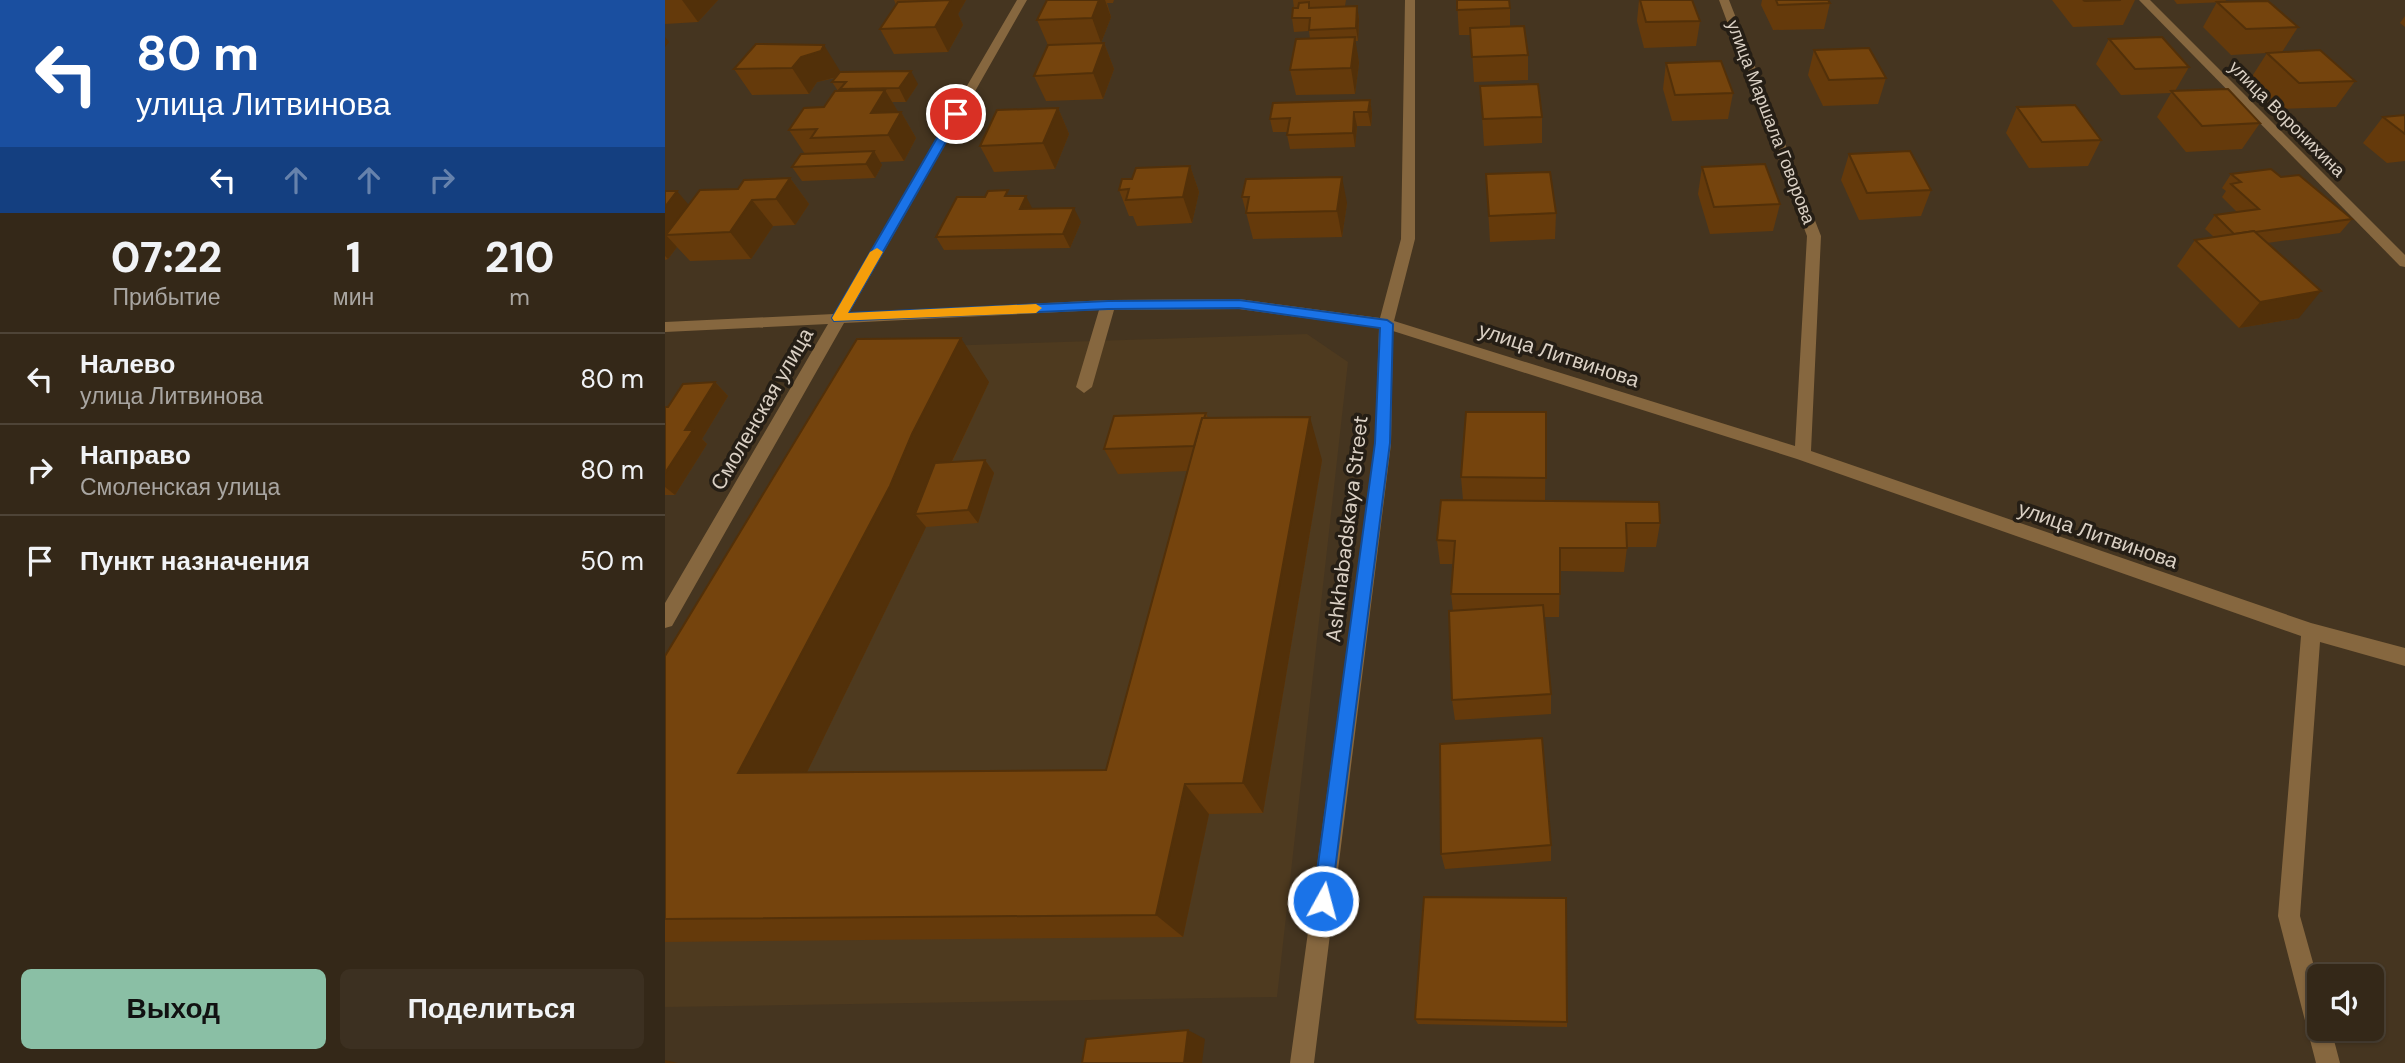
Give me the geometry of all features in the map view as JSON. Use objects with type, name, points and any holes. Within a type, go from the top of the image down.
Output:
[{"type":"street","name":"Смоленская улица","points":[[665,621],[1022,0]]},
{"type":"street","name":"Ashkhabadskaya Street","points":[[1302,1063],[1383,443],[1387,324],[1408,239],[1410,0]]},
{"type":"street","name":"улица Маршала Говорова","points":[[1724,0],[1814,236],[1803,455]]},
{"type":"street","name":"улица Воронихина","points":[[2144,0],[2405,263]]},
{"type":"street","name":"улица Литвинова","points":[[665,327],[1108,305],[1239,304],[1387,324],[1803,455],[2311,631],[2405,657]]},
{"type":"street","points":[[1084,387],[1108,305]]},
{"type":"street","points":[[2307,984],[2289,916],[2311,631]]},
{"type":"street","points":[[2322,1041],[2328,1063]]},
{"type":"shaded area","points":[[1307,334],[1348,362],[1277,997],[665,1007],[665,736],[878,348]]},
{"type":"building","points":[[951,0],[935,27],[880,29],[898,2]]},
{"type":"building","points":[[1047,0],[1099,0],[1092,18],[1037,20]]},
{"type":"building","points":[[1457,0],[1509,0],[1510,8],[1457,10]]},
{"type":"building","points":[[1640,0],[1692,0],[1700,21],[1646,22]]},
{"type":"building","points":[[1776,0],[1828,0],[1830,3],[1778,5]]},
{"type":"building","points":[[2268,1],[2298,27],[2246,29],[2217,2]]},
{"type":"building","points":[[1309,2],[1309,8],[1357,6],[1356,28],[1309,30],[1310,18],[1292,18],[1293,8],[1298,8],[1299,3]]},
{"type":"building","points":[[1524,26],[1528,55],[1472,57],[1470,28]]},
{"type":"building","points":[[1355,37],[1351,68],[1290,70],[1296,39]]},
{"type":"building","points":[[2162,37],[2189,67],[2135,69],[2109,39]]},
{"type":"building","points":[[1104,43],[1093,73],[1034,76],[1048,45]]},
{"type":"building","points":[[756,44],[824,45],[821,51],[801,57],[792,68],[734,69]]},
{"type":"building","points":[[1869,48],[1886,78],[1829,80],[1814,50]]},
{"type":"building","points":[[2320,50],[2355,81],[2299,83],[2267,53]]},
{"type":"building","points":[[1721,61],[1733,93],[1675,95],[1666,63]]},
{"type":"building","points":[[911,71],[899,88],[840,89],[846,82],[832,82],[840,72]]},
{"type":"building","points":[[1538,84],[1542,117],[1483,119],[1480,86]]},
{"type":"building","points":[[2228,89],[2260,123],[2202,126],[2171,91]]},
{"type":"building","points":[[885,90],[871,113],[901,112],[888,135],[811,138],[817,129],[789,130],[804,108],[824,107],[835,91]]},
{"type":"building","points":[[1370,100],[1368,112],[1354,112],[1353,133],[1287,135],[1290,118],[1270,119],[1273,103]]},
{"type":"building","points":[[2075,105],[2101,140],[2042,142],[2017,107]]},
{"type":"building","points":[[1058,108],[1043,143],[980,146],[997,110]]},
{"type":"building","points":[[2405,115],[2405,134],[2383,117]]},
{"type":"building","points":[[874,151],[866,164],[792,167],[801,154]]},
{"type":"building","points":[[1910,151],[1931,190],[1867,193],[1849,154]]},
{"type":"building","points":[[1765,164],[1780,204],[1714,207],[1702,167]]},
{"type":"building","points":[[1190,166],[1183,197],[1126,200],[1129,189],[1119,190],[1122,179],[1132,179],[1136,168]]},
{"type":"building","points":[[2271,169],[2281,177],[2299,175],[2352,219],[2234,234],[2215,215],[2259,209],[2231,184],[2241,182],[2231,174]]},
{"type":"building","points":[[1550,172],[1556,213],[1489,216],[1486,174]]},
{"type":"building","points":[[1342,177],[1337,211],[1246,213],[1249,197],[1242,197],[1246,179]]},
{"type":"building","points":[[790,178],[776,199],[752,200],[730,232],[666,235],[700,190],[738,189],[744,180]]},
{"type":"building","points":[[1008,190],[1005,196],[1026,196],[1020,209],[1074,208],[1063,234],[936,237],[957,197],[985,197],[988,191]]},
{"type":"building","points":[[665,191],[677,191],[665,207]]},
{"type":"building","points":[[2254,231],[2321,291],[2260,302],[2195,240]]},
{"type":"building","points":[[961,338],[912,434],[890,486],[738,773],[1106,770],[1202,418],[1310,417],[1243,783],[1185,784],[1156,915],[665,919],[665,656],[857,339]]},
{"type":"building","points":[[715,382],[685,430],[693,430],[665,473],[665,407],[668,407],[683,384]]},
{"type":"building","points":[[1466,412],[1546,412],[1546,478],[1461,477]]},
{"type":"building","points":[[1206,413],[1194,446],[1104,449],[1114,416]]},
{"type":"building","points":[[985,460],[968,510],[915,514],[935,463]]},
{"type":"building","points":[[1441,500],[1659,502],[1660,523],[1626,523],[1627,548],[1560,548],[1560,594],[1451,594],[1455,541],[1437,540]]},
{"type":"building","points":[[1543,605],[1551,694],[1452,700],[1449,611]]},
{"type":"building","points":[[1542,738],[1551,845],[1441,854],[1440,744]]},
{"type":"building","points":[[1424,897],[1566,898],[1567,1022],[1415,1019]]},
{"type":"building","points":[[1188,1030],[1184,1063],[1082,1063],[1086,1039]]},
{"type":"slow traffic","points":[[877,252],[839,318],[1036,308]]},
{"type":"route","points":[[956,114],[839,318],[1108,305],[1239,304],[1387,324],[1383,443],[1323,901]]}]
